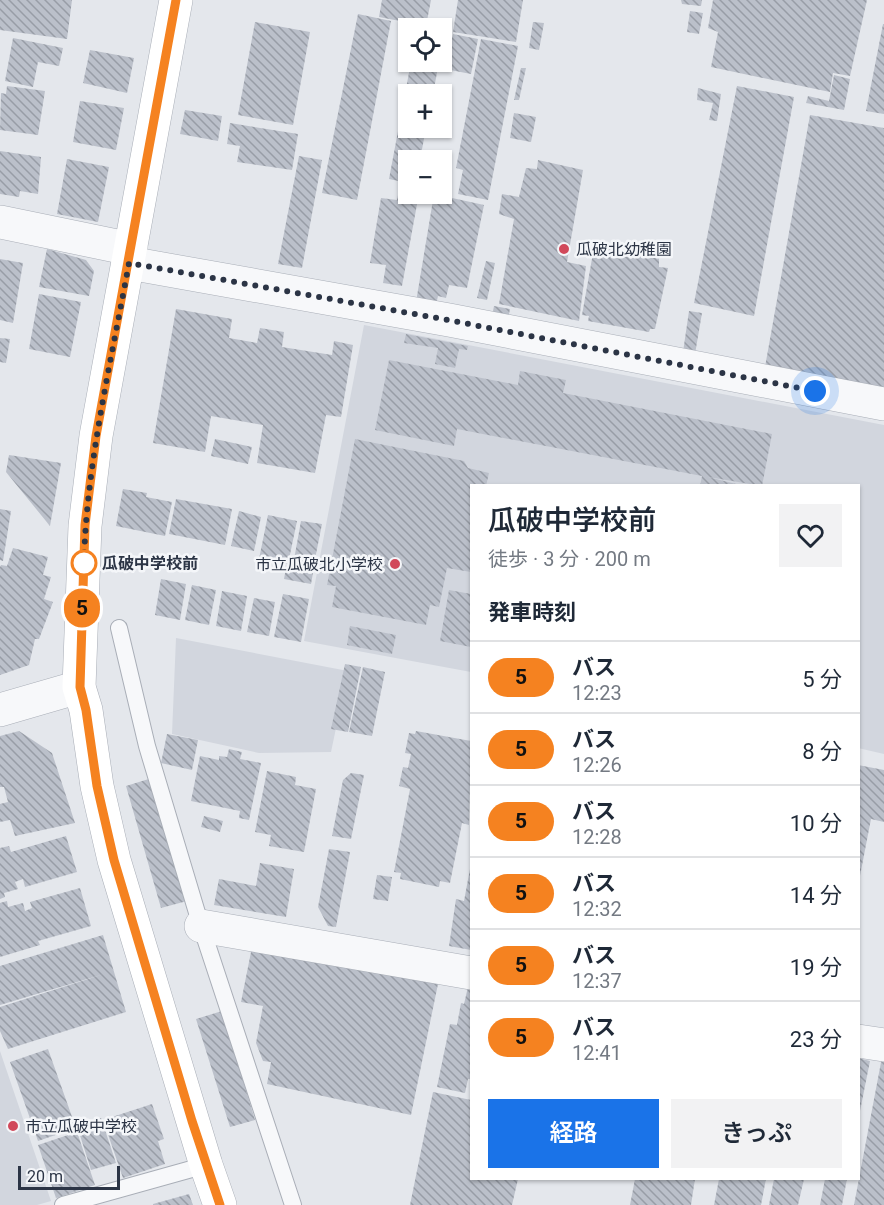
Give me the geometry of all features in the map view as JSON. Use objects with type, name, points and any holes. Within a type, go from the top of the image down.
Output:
[{"type":"main road","points":[[176,0],[96,436],[85,525],[80,687],[86,710],[97,786],[114,860],[220,1205]]},
{"type":"street","points":[[0,222],[130,256],[884,404]]},
{"type":"street","points":[[0,710],[80,687]]},
{"type":"street","points":[[201,926],[470,973]]},
{"type":"street","points":[[860,1041],[884,1045]]},
{"type":"lane","points":[[119,628],[147,746],[201,926],[293,1205]]},
{"type":"lane","points":[[63,1205],[96,1201],[206,1165]]},
{"type":"shaded area","name":"市立瓜破北小学校","points":[[364,325],[884,425],[884,754],[860,748],[860,484],[470,484],[470,672],[304,641]]},
{"type":"shaded area","points":[[176,638],[348,671],[331,752],[259,753],[172,734]]},
{"type":"shaded area","name":"市立瓜破中学校","points":[[0,1051],[51,1201],[37,1205],[0,1205]]},
{"type":"building","points":[[0,0],[72,0],[67,39],[0,30]]},
{"type":"building","points":[[382,0],[431,0],[428,18],[398,18],[398,21],[379,17]]},
{"type":"building","points":[[458,0],[523,0],[516,42],[453,32]]},
{"type":"building","points":[[681,0],[702,0],[701,6],[682,4]]},
{"type":"building","points":[[713,0],[867,0],[850,76],[833,73],[830,92],[711,67],[718,32],[708,28]]},
{"type":"building","points":[[690,11],[703,13],[699,34],[687,32]]},
{"type":"building","points":[[358,14],[391,21],[357,200],[322,193]]},
{"type":"building","points":[[255,22],[310,32],[293,125],[238,115]]},
{"type":"building","points":[[533,22],[544,23],[539,50],[529,48]]},
{"type":"building","points":[[884,24],[884,114],[866,111]]},
{"type":"building","points":[[453,34],[478,39],[471,74],[452,70]]},
{"type":"building","points":[[13,38],[63,48],[59,66],[38,62],[33,87],[5,81]]},
{"type":"building","points":[[481,39],[518,46],[488,200],[458,194],[463,170],[456,168]]},
{"type":"building","points":[[90,50],[134,58],[127,93],[83,83]]},
{"type":"building","points":[[521,68],[526,68],[519,100],[514,100]]},
{"type":"building","points":[[409,72],[437,72],[435,84],[407,84]]},
{"type":"building","points":[[834,75],[850,79],[844,110],[806,103],[808,96],[829,101]]},
{"type":"building","points":[[7,86],[45,91],[38,135],[0,130],[1,93],[6,94]]},
{"type":"building","points":[[737,86],[794,97],[754,316],[694,303]]},
{"type":"building","points":[[698,88],[721,94],[717,121],[709,120],[713,103],[697,100]]},
{"type":"building","points":[[80,101],[124,108],[116,150],[73,142]]},
{"type":"building","points":[[185,110],[222,116],[218,141],[180,134]]},
{"type":"building","points":[[514,113],[536,117],[531,142],[510,138]]},
{"type":"building","points":[[810,115],[884,128],[884,391],[765,367]]},
{"type":"building","points":[[230,123],[298,134],[292,170],[237,162],[240,146],[227,144]]},
{"type":"building","points":[[398,131],[398,138],[424,138],[422,150],[398,150],[398,181],[389,179]]},
{"type":"building","points":[[0,151],[41,157],[38,194],[20,191],[19,197],[0,194]]},
{"type":"building","points":[[299,156],[322,160],[302,268],[278,264]]},
{"type":"building","points":[[67,159],[109,167],[98,222],[57,214]]},
{"type":"building","points":[[538,160],[583,170],[567,262],[586,266],[579,321],[499,304],[514,219],[499,214],[502,194],[519,197],[526,168],[537,169]]},
{"type":"building","points":[[398,195],[398,204],[417,204],[402,286],[383,283],[386,265],[370,263],[381,198],[397,200]]},
{"type":"building","points":[[452,198],[484,205],[467,288],[449,285],[446,298],[438,296],[436,305],[416,302],[432,204],[452,204]]},
{"type":"building","points":[[604,246],[659,258],[659,267],[668,268],[655,329],[650,329],[649,332],[588,321],[589,316],[582,315],[593,253],[602,254]]},
{"type":"building","points":[[47,249],[86,260],[94,271],[89,296],[39,287]]},
{"type":"building","points":[[0,259],[23,263],[13,323],[0,320]]},
{"type":"building","points":[[486,261],[495,263],[487,300],[477,298]]},
{"type":"building","points":[[39,294],[81,302],[70,357],[29,349]]},
{"type":"building","points":[[494,306],[510,309],[508,319],[492,316]]},
{"type":"building","points":[[176,309],[232,319],[229,338],[257,343],[260,328],[284,332],[282,347],[332,355],[334,341],[353,345],[341,417],[326,415],[315,473],[257,463],[263,425],[211,416],[205,452],[153,443]]},
{"type":"building","points":[[689,311],[702,313],[695,354],[683,352]]},
{"type":"building","points":[[406,334],[468,346],[467,350],[459,349],[455,368],[435,364],[438,348],[404,343]]},
{"type":"building","points":[[0,338],[10,339],[6,363],[0,362]]},
{"type":"building","points":[[389,360],[518,385],[520,371],[566,380],[563,393],[772,434],[762,484],[708,477],[736,484],[700,484],[702,476],[457,429],[454,446],[375,430]]},
{"type":"building","points":[[215,439],[252,447],[248,464],[211,456]]},
{"type":"building","points":[[355,439],[464,461],[468,468],[489,473],[486,484],[470,484],[470,572],[447,568],[439,607],[430,605],[426,625],[332,607],[336,586],[327,585]]},
{"type":"building","points":[[9,455],[61,463],[50,526],[6,472]]},
{"type":"building","points":[[123,489],[147,493],[146,497],[172,502],[165,536],[116,526]]},
{"type":"building","points":[[176,499],[232,509],[225,545],[169,534]]},
{"type":"building","points":[[0,509],[11,511],[3,561],[0,560]]},
{"type":"building","points":[[239,511],[261,517],[254,551],[231,546]]},
{"type":"building","points":[[268,515],[297,521],[288,564],[259,559]]},
{"type":"building","points":[[301,521],[322,524],[313,569],[293,565]]},
{"type":"building","points":[[13,548],[48,557],[43,575],[51,577],[44,599],[53,602],[39,639],[35,639],[29,665],[0,675],[0,567],[1,565],[7,566]]},
{"type":"building","points":[[286,568],[313,573],[311,584],[284,579]]},
{"type":"building","points":[[161,579],[186,584],[180,620],[155,615]]},
{"type":"building","points":[[192,585],[216,590],[209,625],[185,620]]},
{"type":"building","points":[[449,590],[470,594],[470,647],[440,641]]},
{"type":"building","points":[[222,591],[247,596],[241,631],[216,626]]},
{"type":"building","points":[[283,594],[309,599],[301,642],[274,637]]},
{"type":"building","points":[[254,598],[275,602],[269,636],[247,632]]},
{"type":"building","points":[[350,626],[396,635],[392,654],[347,645]]},
{"type":"building","points":[[345,664],[361,667],[348,732],[331,729]]},
{"type":"building","points":[[363,667],[385,672],[372,736],[349,732]]},
{"type":"building","points":[[19,731],[52,753],[75,823],[15,836],[10,820],[0,822],[0,804],[8,802],[4,787],[0,787],[0,736]]},
{"type":"building","points":[[416,731],[470,741],[469,825],[462,823],[450,883],[440,881],[439,887],[400,879],[401,873],[394,872],[410,789],[399,786],[403,767],[408,768],[411,754],[405,753],[409,733],[415,734]]},
{"type":"building","points":[[167,734],[198,740],[192,770],[161,763]]},
{"type":"building","points":[[229,749],[242,752],[240,759],[261,763],[249,820],[239,818],[240,811],[191,801],[200,756],[219,760],[219,756],[227,757]]},
{"type":"building","points":[[860,765],[884,770],[884,822],[871,819],[860,876]]},
{"type":"building","points":[[267,771],[296,777],[295,785],[316,789],[304,852],[269,846],[271,835],[255,832]]},
{"type":"building","points":[[351,773],[364,775],[351,839],[332,836],[343,780]]},
{"type":"building","points":[[152,778],[187,901],[161,908],[126,786]]},
{"type":"building","points":[[204,816],[223,821],[220,832],[201,827]]},
{"type":"building","points":[[66,836],[77,872],[25,887],[23,879],[15,882],[18,889],[4,893],[5,897],[0,899],[0,848],[9,846],[11,852]]},
{"type":"building","points":[[329,849],[350,852],[336,927],[328,926],[318,907]]},
{"type":"building","points":[[260,863],[294,869],[286,917],[214,905],[219,879],[256,886]]},
{"type":"building","points":[[470,869],[470,950],[449,946],[456,899],[464,901]]},
{"type":"building","points":[[377,875],[392,877],[388,901],[373,899]]},
{"type":"building","points":[[80,888],[91,926],[38,941],[40,945],[0,957],[0,903],[7,901],[8,907],[23,903],[25,911],[32,908],[30,902]]},
{"type":"building","points":[[103,935],[126,1012],[8,1049],[0,1031],[0,1007],[104,974],[0,1005],[0,966]]},
{"type":"building","points":[[252,947],[438,984],[411,1115],[267,1084],[271,1062],[263,1061],[256,1043],[263,1006],[241,1002]]},
{"type":"building","points":[[468,987],[470,988],[470,1079],[468,1079],[465,1093],[437,1087],[450,1024],[457,1025],[461,1003],[464,1004]]},
{"type":"building","points":[[222,1011],[255,1120],[230,1127],[196,1019]]},
{"type":"building","points":[[48,1049],[76,1128],[38,1141],[10,1062]]},
{"type":"building","points":[[882,1057],[884,1058],[884,1205],[854,1205]]},
{"type":"building","points":[[860,1058],[870,1061],[860,1111]]},
{"type":"building","points":[[433,1092],[470,1100],[470,1180],[518,1180],[512,1205],[410,1205]]},
{"type":"building","points":[[152,1104],[164,1139],[158,1141],[165,1164],[123,1178],[103,1120]]},
{"type":"building","points":[[101,1118],[116,1163],[91,1170],[77,1126]]},
{"type":"building","points":[[77,1132],[95,1185],[56,1198],[38,1145]]},
{"type":"building","points":[[635,1180],[695,1180],[691,1205],[630,1205]]},
{"type":"building","points":[[719,1180],[766,1180],[761,1205],[714,1205]]},
{"type":"building","points":[[774,1180],[804,1180],[798,1205],[769,1205]]},
{"type":"building","points":[[825,1180],[847,1180],[842,1205],[820,1205]]},
{"type":"building","points":[[189,1194],[193,1205],[153,1205],[153,1204]]},
{"type":"bus line","name":"5","points":[[176,0],[96,436],[85,525],[80,687],[86,710],[97,786],[114,860],[192,1121],[220,1205]]},
{"type":"place","name":"瓜破北幼稚園","points":[[564,249]]},
{"type":"place","name":"瓜破中学校前","points":[[84,563]]},
{"type":"place","name":"市立瓜破北小学校","points":[[395,564]]},
{"type":"place","name":"市立瓜破中学校","points":[[13,1126]]},
{"type":"route","points":[[84,563],[85,525],[96,436],[129,263],[448,320],[815,391]]}]
